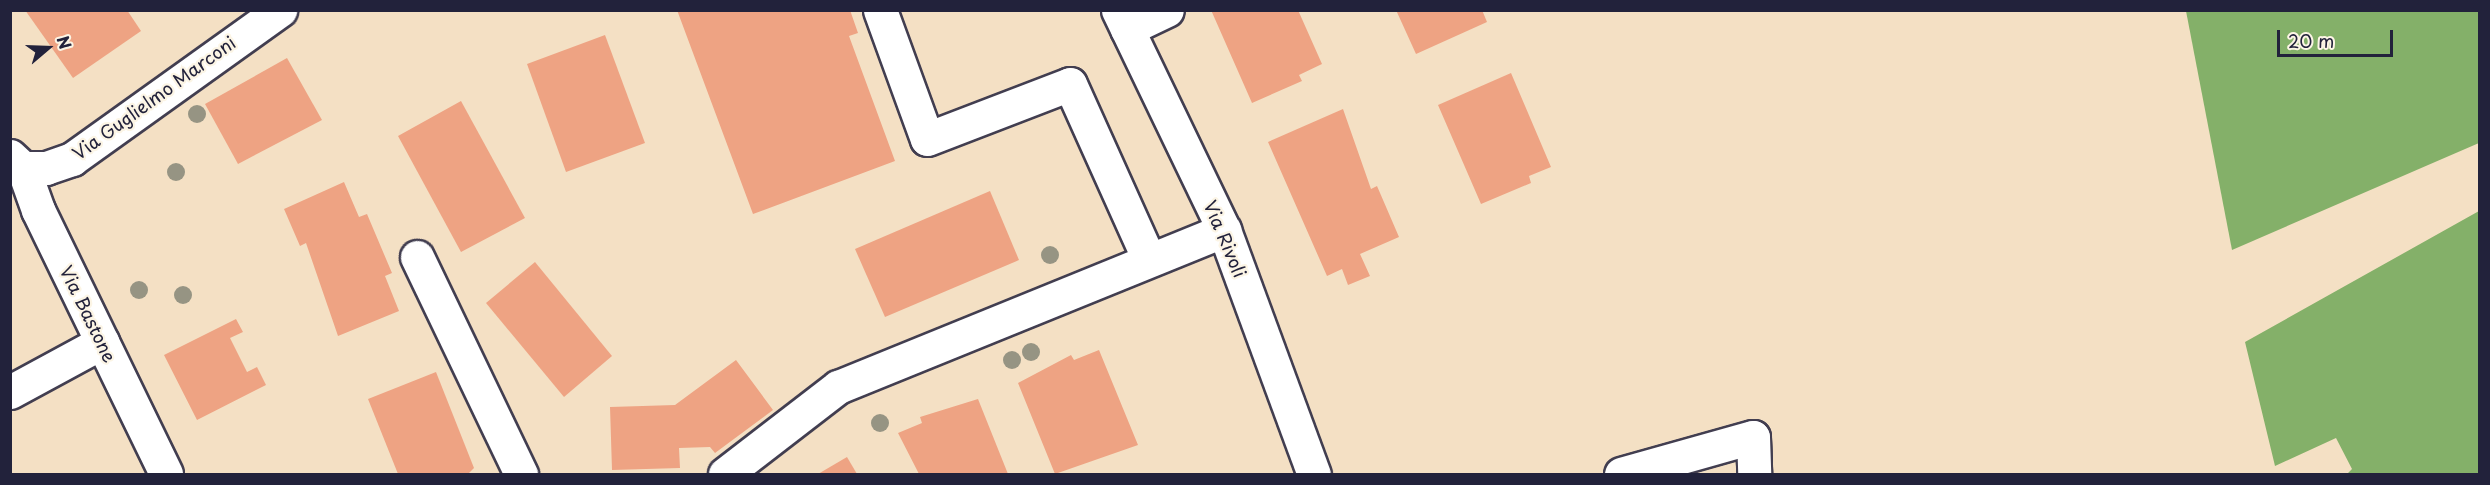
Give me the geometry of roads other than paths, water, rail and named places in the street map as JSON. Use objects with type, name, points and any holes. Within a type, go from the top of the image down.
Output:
[{"type":"street","name":"Via Guglielmo Marconi","points":[[17,162],[46,168],[72,159],[280,10]]},
{"type":"street","points":[[880,10],[927,139],[1070,84],[1149,260]]},
{"type":"street","points":[[1123,20],[1167,10]]},
{"type":"street","name":"Via Rivoli","points":[[1123,20],[1224,230],[1314,474]]},
{"type":"street","name":"Via Bastone","points":[[17,162],[165,474]]},
{"type":"street","points":[[725,474],[838,387],[1224,230]]},
{"type":"street","points":[[417,256],[521,474]]},
{"type":"street","points":[[10,392],[102,342]]},
{"type":"street","points":[[1621,474],[1753,437],[1754,474]]}]
